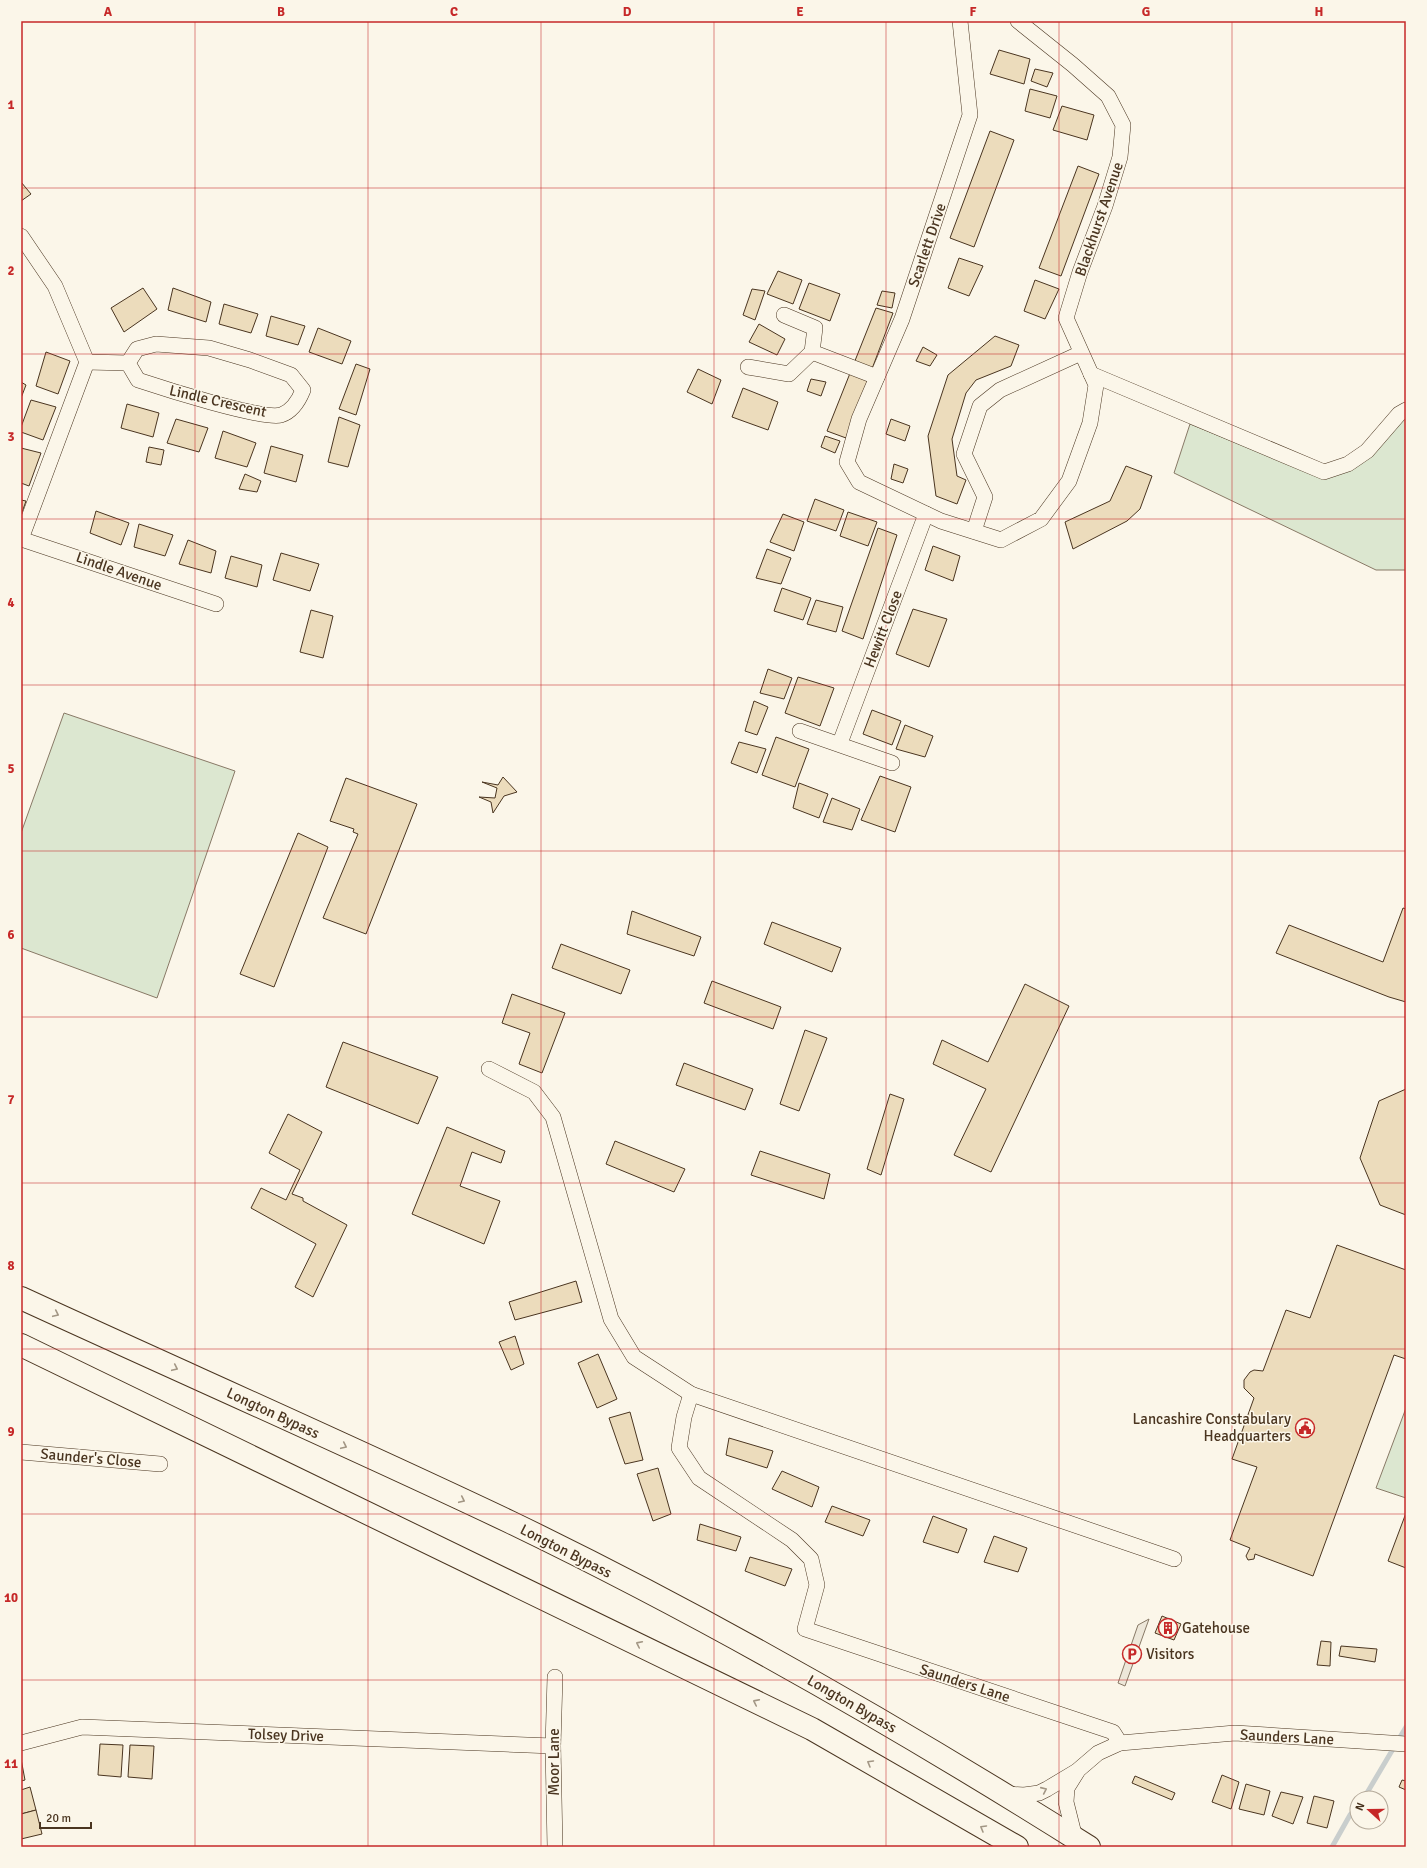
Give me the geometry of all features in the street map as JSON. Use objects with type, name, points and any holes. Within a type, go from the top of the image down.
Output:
[{"type":"highway","name":"Longton Bypass","points":[[21,1298],[510,1522],[578,1556],[706,1622],[808,1679],[1006,1794],[1082,1843]]},
{"type":"highway","points":[[21,1345],[812,1729],[1017,1847]]},
{"type":"street","name":"Scarlett Drive","points":[[926,514],[859,482],[848,462],[859,419],[902,318],[970,115],[960,21]]},
{"type":"street","name":"Blackhurst Avenue","points":[[1018,21],[1073,65],[1108,96],[1123,125],[1120,157],[1066,318],[1081,353]]},
{"type":"street","points":[[21,236],[55,286],[86,362],[21,539]]},
{"type":"street","points":[[748,367],[789,374],[812,352],[815,328],[784,315]]},
{"type":"street","name":"Lindle Crescent","points":[[156,344],[209,348],[291,374],[303,390],[298,403],[282,414],[259,413],[174,392],[138,380],[128,363],[137,349],[156,344]]},
{"type":"street","points":[[812,352],[877,378]]},
{"type":"street","points":[[926,514],[941,521],[1001,540],[1041,519],[1069,481],[1090,423],[1096,385],[1081,353],[1000,390],[980,406],[964,454],[985,497],[974,531]]},
{"type":"street","points":[[86,362],[128,363]]},
{"type":"street","points":[[1090,374],[1324,472],[1348,464],[1367,451],[1399,414],[1406,410]]},
{"type":"street","name":"Hewitt Close","points":[[840,743],[926,514]]},
{"type":"street","name":"Lindle Avenue","points":[[21,539],[216,604]]},
{"type":"street","points":[[800,731],[840,743],[892,763]]},
{"type":"street","points":[[488,1069],[534,1092],[553,1117],[612,1319],[634,1357],[692,1394],[1174,1559]]},
{"type":"street","name":"Saunders Lane","points":[[692,1394],[684,1417],[680,1448],[700,1478],[792,1540],[811,1559],[817,1585],[805,1629],[1117,1738],[1235,1733],[1406,1744]]},
{"type":"street","name":"Saunder's Close","points":[[21,1452],[160,1464]]},
{"type":"street","name":"Moor Lane","points":[[555,1677],[553,1746],[555,1847]]},
{"type":"street","name":"Tolsey Drive","points":[[21,1743],[82,1727],[553,1746]]},
{"type":"street","name":"Saunders Lane","points":[[1006,1794],[1038,1793],[1077,1771],[1117,1738]]},
{"type":"street","name":"Saunders Lane","points":[[1077,1771],[1067,1788],[1066,1802],[1082,1843]]},
{"type":"green space","points":[[1406,416],[1406,570],[1376,570],[1174,473],[1190,424],[1318,476]]},
{"type":"green space","points":[[64,713],[235,771],[157,998],[21,948],[21,833]]},
{"type":"green space","points":[[1406,1408],[1406,1498],[1376,1488]]},
{"type":"shaded area","name":"Visitors","points":[[1149,1619],[1125,1686],[1118,1683],[1138,1625]]},
{"type":"building","points":[[999,50],[1030,59],[1024,84],[990,74]]},
{"type":"building","points":[[1035,69],[1053,73],[1047,87],[1031,81]]},
{"type":"building","points":[[1030,89],[1057,96],[1050,118],[1025,111]]},
{"type":"building","points":[[1062,106],[1094,115],[1087,140],[1053,130]]},
{"type":"building","points":[[990,131],[1014,140],[974,247],[950,238]]},
{"type":"building","points":[[1078,166],[1099,174],[1061,276],[1039,268]]},
{"type":"building","points":[[21,182],[31,194],[21,201]]},
{"type":"building","points":[[959,258],[983,266],[969,296],[948,288]]},
{"type":"building","points":[[778,271],[802,280],[793,304],[767,294]]},
{"type":"building","points":[[1035,280],[1059,289],[1045,319],[1024,311]]},
{"type":"building","points":[[809,283],[840,294],[830,321],[799,309]]},
{"type":"building","points":[[143,288],[157,309],[124,332],[111,308]]},
{"type":"building","points":[[173,288],[211,302],[206,322],[168,310]]},
{"type":"building","points":[[752,289],[765,291],[755,320],[743,315]]},
{"type":"building","points":[[882,291],[895,293],[892,308],[877,305]]},
{"type":"building","points":[[224,304],[258,314],[251,333],[219,324]]},
{"type":"building","points":[[876,308],[893,313],[846,438],[827,431]]},
{"type":"building","points":[[271,316],[305,326],[298,345],[266,336]]},
{"type":"building","points":[[759,324],[785,339],[777,355],[749,342]]},
{"type":"building","points":[[318,328],[351,341],[342,364],[309,352]]},
{"type":"building","points":[[995,336],[1019,345],[1011,366],[976,380],[966,393],[952,439],[957,476],[966,480],[957,504],[936,496],[928,436],[948,375]]},
{"type":"building","points":[[923,347],[937,355],[930,366],[916,361]]},
{"type":"building","points":[[46,352],[70,361],[58,394],[36,386]]},
{"type":"building","points":[[356,364],[370,369],[356,415],[339,409]]},
{"type":"building","points":[[698,369],[721,380],[712,404],[687,392]]},
{"type":"building","points":[[811,379],[826,382],[821,396],[807,391]]},
{"type":"building","points":[[21,382],[26,385],[21,398]]},
{"type":"building","points":[[743,388],[778,402],[768,430],[732,417]]},
{"type":"building","points":[[31,400],[56,407],[43,440],[21,432],[21,427]]},
{"type":"building","points":[[127,404],[159,413],[153,437],[121,428]]},
{"type":"building","points":[[339,417],[360,425],[348,467],[328,462]]},
{"type":"building","points":[[176,419],[208,428],[199,452],[167,443]]},
{"type":"building","points":[[891,419],[910,426],[905,441],[886,434]]},
{"type":"building","points":[[223,431],[256,443],[247,467],[215,458]]},
{"type":"building","points":[[825,436],[840,441],[835,453],[821,447]]},
{"type":"building","points":[[271,446],[303,455],[296,482],[264,473]]},
{"type":"building","points":[[149,447],[164,450],[161,465],[146,462]]},
{"type":"building","points":[[21,448],[41,453],[29,486],[21,483]]},
{"type":"building","points":[[894,464],[908,469],[903,483],[891,479]]},
{"type":"building","points":[[1126,466],[1152,476],[1140,509],[1127,521],[1073,549],[1065,522],[1110,501]]},
{"type":"building","points":[[245,474],[261,481],[257,492],[239,489]]},
{"type":"building","points":[[815,499],[844,510],[836,531],[807,521]]},
{"type":"building","points":[[21,500],[26,501],[21,515]]},
{"type":"building","points":[[96,511],[129,523],[121,545],[90,533]]},
{"type":"building","points":[[848,512],[877,522],[868,546],[840,536]]},
{"type":"building","points":[[783,514],[804,522],[794,551],[770,542]]},
{"type":"building","points":[[139,524],[173,535],[165,556],[134,547]]},
{"type":"building","points":[[878,528],[897,535],[863,639],[842,631]]},
{"type":"building","points":[[188,540],[216,551],[211,573],[179,564]]},
{"type":"building","points":[[933,546],[960,556],[953,581],[925,570]]},
{"type":"building","points":[[767,549],[791,558],[781,584],[756,578]]},
{"type":"building","points":[[281,553],[319,564],[310,591],[273,580]]},
{"type":"building","points":[[231,556],[262,565],[257,587],[225,578]]},
{"type":"building","points":[[782,588],[811,598],[803,620],[774,611]]},
{"type":"building","points":[[816,600],[843,607],[836,632],[807,624]]},
{"type":"building","points":[[913,609],[947,619],[929,667],[896,654]]},
{"type":"building","points":[[311,610],[333,616],[323,658],[300,652]]},
{"type":"building","points":[[768,669],[792,678],[784,699],[760,693]]},
{"type":"building","points":[[798,677],[834,688],[820,726],[785,713]]},
{"type":"building","points":[[754,701],[768,707],[757,735],[745,731]]},
{"type":"building","points":[[872,710],[901,721],[892,745],[863,734]]},
{"type":"building","points":[[905,725],[933,736],[925,757],[896,749]]},
{"type":"building","points":[[776,737],[809,749],[795,787],[762,775]]},
{"type":"building","points":[[739,742],[766,749],[757,773],[731,763]]},
{"type":"building","points":[[880,776],[911,787],[895,832],[861,820]]},
{"type":"building","points":[[503,777],[517,792],[504,796],[493,813],[491,802],[479,797],[495,798],[497,788],[482,782],[498,785]]},
{"type":"building","points":[[346,778],[417,804],[366,934],[323,918],[358,834],[353,832],[354,829],[330,821]]},
{"type":"building","points":[[799,783],[828,794],[819,818],[793,808]]},
{"type":"building","points":[[832,798],[860,809],[852,830],[823,822]]},
{"type":"building","points":[[298,833],[328,847],[274,987],[240,974]]},
{"type":"building","points":[[1403,908],[1406,909],[1406,1002],[1389,997],[1276,953],[1289,925],[1383,962]]},
{"type":"building","points":[[632,911],[701,937],[694,956],[627,934]]},
{"type":"building","points":[[772,922],[841,948],[832,972],[764,944]]},
{"type":"building","points":[[561,944],[630,970],[621,994],[552,968]]},
{"type":"building","points":[[712,981],[781,1007],[773,1029],[704,1003]]},
{"type":"building","points":[[1025,984],[1069,1006],[991,1172],[954,1155],[986,1089],[933,1064],[942,1040],[988,1062]]},
{"type":"building","points":[[512,994],[565,1013],[542,1073],[519,1064],[530,1033],[502,1023]]},
{"type":"building","points":[[805,1030],[827,1038],[799,1111],[780,1104]]},
{"type":"building","points":[[343,1042],[438,1077],[418,1124],[326,1087]]},
{"type":"building","points":[[684,1063],[753,1089],[745,1110],[676,1085]]},
{"type":"building","points":[[1406,1089],[1406,1215],[1380,1205],[1360,1158],[1379,1101]]},
{"type":"building","points":[[890,1094],[904,1099],[881,1175],[867,1169]]},
{"type":"building","points":[[288,1114],[322,1132],[292,1194],[303,1198],[303,1201],[347,1225],[313,1297],[295,1287],[316,1244],[251,1208],[261,1188],[286,1200],[300,1170],[269,1153]]},
{"type":"building","points":[[447,1127],[505,1151],[501,1163],[472,1152],[460,1186],[500,1201],[484,1244],[412,1214]]},
{"type":"building","points":[[615,1141],[685,1169],[674,1192],[606,1164]]},
{"type":"building","points":[[760,1151],[830,1174],[824,1199],[751,1175]]},
{"type":"building","name":"Lancashire Constabulary Headquarters","points":[[1337,1245],[1406,1270],[1406,1359],[1394,1355],[1313,1576],[1255,1554],[1254,1559],[1248,1560],[1246,1556],[1250,1548],[1230,1540],[1257,1467],[1232,1459],[1254,1398],[1244,1388],[1244,1380],[1250,1372],[1254,1370],[1263,1371],[1286,1310],[1310,1318]]},
{"type":"building","points":[[576,1281],[582,1302],[515,1320],[509,1302]]},
{"type":"building","points":[[515,1336],[524,1364],[511,1370],[499,1342]]},
{"type":"building","points":[[598,1354],[617,1399],[597,1408],[578,1363]]},
{"type":"building","points":[[630,1412],[643,1460],[625,1464],[609,1418]]},
{"type":"building","points":[[729,1438],[773,1451],[767,1468],[726,1455]]},
{"type":"building","points":[[658,1468],[671,1514],[653,1521],[637,1474]]},
{"type":"building","points":[[782,1471],[819,1487],[812,1507],[772,1489]]},
{"type":"building","points":[[832,1506],[870,1520],[863,1536],[825,1522]]},
{"type":"building","points":[[1406,1513],[1406,1568],[1388,1561]]},
{"type":"building","points":[[933,1516],[967,1529],[958,1553],[923,1542]]},
{"type":"building","points":[[700,1524],[741,1537],[736,1551],[697,1540]]},
{"type":"building","points":[[994,1536],[1027,1548],[1018,1572],[984,1562]]},
{"type":"building","points":[[750,1557],[792,1569],[785,1586],[745,1571]]},
{"type":"building","name":"Gatehouse","points":[[1162,1616],[1181,1624],[1174,1640],[1155,1633]]},
{"type":"building","points":[[1321,1641],[1331,1642],[1330,1666],[1317,1665]]},
{"type":"building","points":[[1341,1646],[1377,1649],[1375,1662],[1339,1656]]},
{"type":"building","points":[[100,1744],[123,1745],[121,1777],[98,1775]]},
{"type":"building","points":[[130,1745],[154,1746],[152,1779],[128,1777]]},
{"type":"building","points":[[21,1759],[25,1780],[21,1781]]},
{"type":"building","points":[[1222,1775],[1239,1782],[1231,1809],[1212,1802]]},
{"type":"building","points":[[1135,1776],[1175,1793],[1172,1800],[1132,1783]]},
{"type":"building","points":[[1402,1780],[1406,1781],[1406,1790],[1399,1787]]},
{"type":"building","points":[[1246,1784],[1270,1791],[1264,1815],[1239,1809]]},
{"type":"building","points":[[30,1787],[36,1810],[21,1814],[21,1790]]},
{"type":"building","points":[[1281,1792],[1303,1797],[1293,1824],[1272,1816]]},
{"type":"building","points":[[1314,1796],[1334,1801],[1327,1828],[1307,1823]]},
{"type":"building","points":[[36,1810],[42,1834],[21,1839],[21,1814]]},
{"type":"waterway","points":[[1369,1790],[1406,1727]]},
{"type":"waterway","points":[[1332,1847],[1349,1817]]},
{"type":"place","name":"Lancashire Constabulary Headquarters","points":[[1305,1428]]},
{"type":"place","name":"Gatehouse","points":[[1168,1628]]},
{"type":"place","name":"Visitors","points":[[1132,1654]]}]
